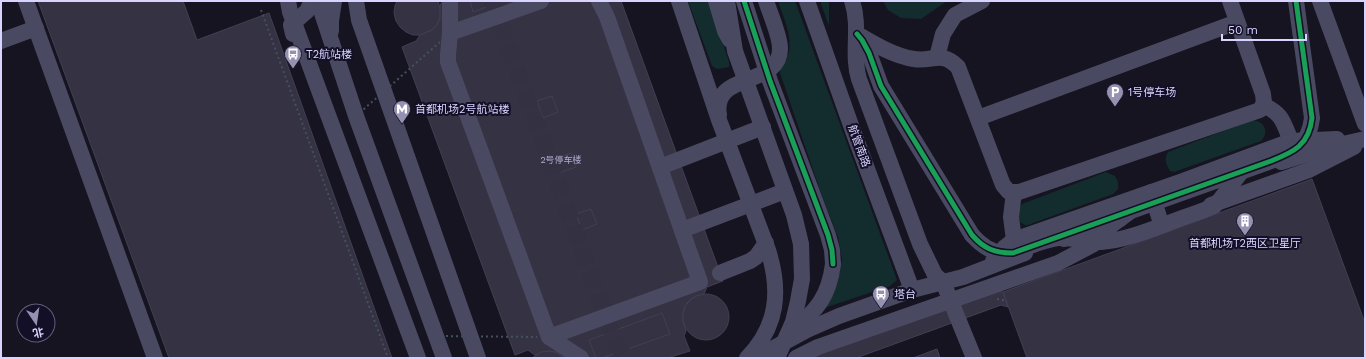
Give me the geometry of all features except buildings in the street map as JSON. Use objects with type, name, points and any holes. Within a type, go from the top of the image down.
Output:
[{"type":"street","points":[[26,1],[155,358]]},
{"type":"street","points":[[280,1],[291,27],[412,358]]},
{"type":"street","points":[[288,1],[290,12],[418,358]]},
{"type":"street","points":[[291,27],[292,24],[307,11],[312,1]]},
{"type":"street","points":[[318,1],[356,116],[445,358]]},
{"type":"street","points":[[334,1],[331,29],[338,59],[366,139],[395,213],[445,358]]},
{"type":"street","points":[[356,1],[359,20],[478,358]]},
{"type":"street","points":[[450,1],[448,62],[549,337],[580,358]]},
{"type":"street","points":[[450,33],[541,1]]},
{"type":"street","points":[[549,337],[700,282],[607,17],[599,1]]},
{"type":"street","points":[[679,1],[719,120],[771,258],[775,277],[775,307],[767,332],[755,350],[755,357]]},
{"type":"street","points":[[716,1],[726,34],[735,51],[763,127],[799,235],[802,279],[793,322],[777,358]]},
{"type":"street","points":[[727,1],[735,51]]},
{"type":"street","points":[[744,1],[770,81],[828,235],[832,250],[833,264],[827,289],[816,309],[806,319],[755,357]]},
{"type":"street","points":[[701,66],[708,77],[724,85],[735,84],[770,71],[780,56],[780,42],[766,1]]},
{"type":"street","name":"航管南路","points":[[808,1],[853,131],[912,290]]},
{"type":"street","points":[[937,58],[943,34],[955,15],[982,1]]},
{"type":"street","points":[[857,34],[873,43],[901,55],[915,59],[946,58],[952,61],[958,67],[1003,186],[1009,192],[1019,192],[1260,110],[1264,103],[1263,94],[1230,1]]},
{"type":"street","points":[[857,34],[862,40],[869,54],[882,86],[972,235],[978,242],[989,250],[1013,253],[1271,161],[1293,151],[1306,138],[1312,124],[1311,102],[1296,1]]},
{"type":"street","points":[[1320,1],[1365,124]]},
{"type":"street","points":[[853,3],[857,34],[855,64],[859,79],[920,244],[935,275],[943,282],[974,358]]},
{"type":"street","points":[[978,118],[1237,22]]},
{"type":"street","points":[[1,41],[36,28]]},
{"type":"street","points":[[719,120],[718,109],[720,100],[735,84]]},
{"type":"street","points":[[1263,105],[1274,110],[1280,115],[1292,140]]},
{"type":"street","points":[[660,167],[763,127]]},
{"type":"street","points":[[755,357],[823,322],[912,290],[963,277],[984,269],[1292,140],[1365,139]]},
{"type":"street","points":[[984,269],[1025,271],[1304,172],[1329,160],[1365,139]]},
{"type":"street","points":[[984,269],[991,264],[1005,247],[1014,240],[1290,158],[1365,139]]},
{"type":"street","points":[[796,358],[818,347],[1058,263],[1214,206],[1242,171]]},
{"type":"street","points":[[682,230],[785,191]]},
{"type":"street","points":[[1014,192],[1011,217],[1014,240]]},
{"type":"street","points":[[1153,199],[1161,223]]},
{"type":"street","points":[[1058,263],[1089,248],[1097,242],[1114,224],[1131,211]]},
{"type":"street","points":[[1053,239],[1073,238],[1097,242],[1133,236]]},
{"type":"street","points":[[720,273],[750,261],[756,257],[766,243]]},
{"type":"path","points":[[261,10],[388,358]]},
{"type":"path","points":[[356,116],[450,33]]},
{"type":"path","points":[[436,336],[549,337]]},
{"type":"green space","points":[[688,1],[709,1],[729,62],[729,67],[717,69],[712,66]]},
{"type":"green space","points":[[778,1],[795,1],[897,280],[890,286],[827,307],[825,305],[838,278],[842,260],[838,237],[822,196],[779,70],[785,62],[790,45],[787,28]]},
{"type":"green space","points":[[820,1],[829,1],[829,26]]},
{"type":"green space","points":[[883,1],[947,1],[921,19],[901,18],[888,10]]},
{"type":"green space","points":[[1252,120],[1260,122],[1264,127],[1265,134],[1261,141],[1174,172],[1170,171],[1167,166],[1166,157],[1168,152]]},
{"type":"green space","points":[[1106,172],[1115,176],[1118,182],[1118,189],[1113,194],[1028,225],[1020,222],[1017,211],[1022,204]]},
{"type":"tunnel","points":[[492,1],[615,341],[626,358]]},
{"type":"cycle path","points":[[744,1],[770,81],[828,235],[832,250],[833,264]]},
{"type":"cycle path","points":[[857,34],[869,53],[881,86],[972,235],[981,244],[990,249],[1013,253],[1271,161],[1293,151],[1299,146],[1308,135],[1312,118],[1296,1]]},
{"type":"place","name":"T2航站楼","points":[[293,69]]},
{"type":"place","name":"1号停车场","points":[[1115,107]]},
{"type":"place","name":"首都机场2号航站楼","points":[[402,124]]},
{"type":"place","name":"首都机场T2西区卫星厅","points":[[1245,236]]},
{"type":"place","name":"塔台","points":[[881,309]]}]
